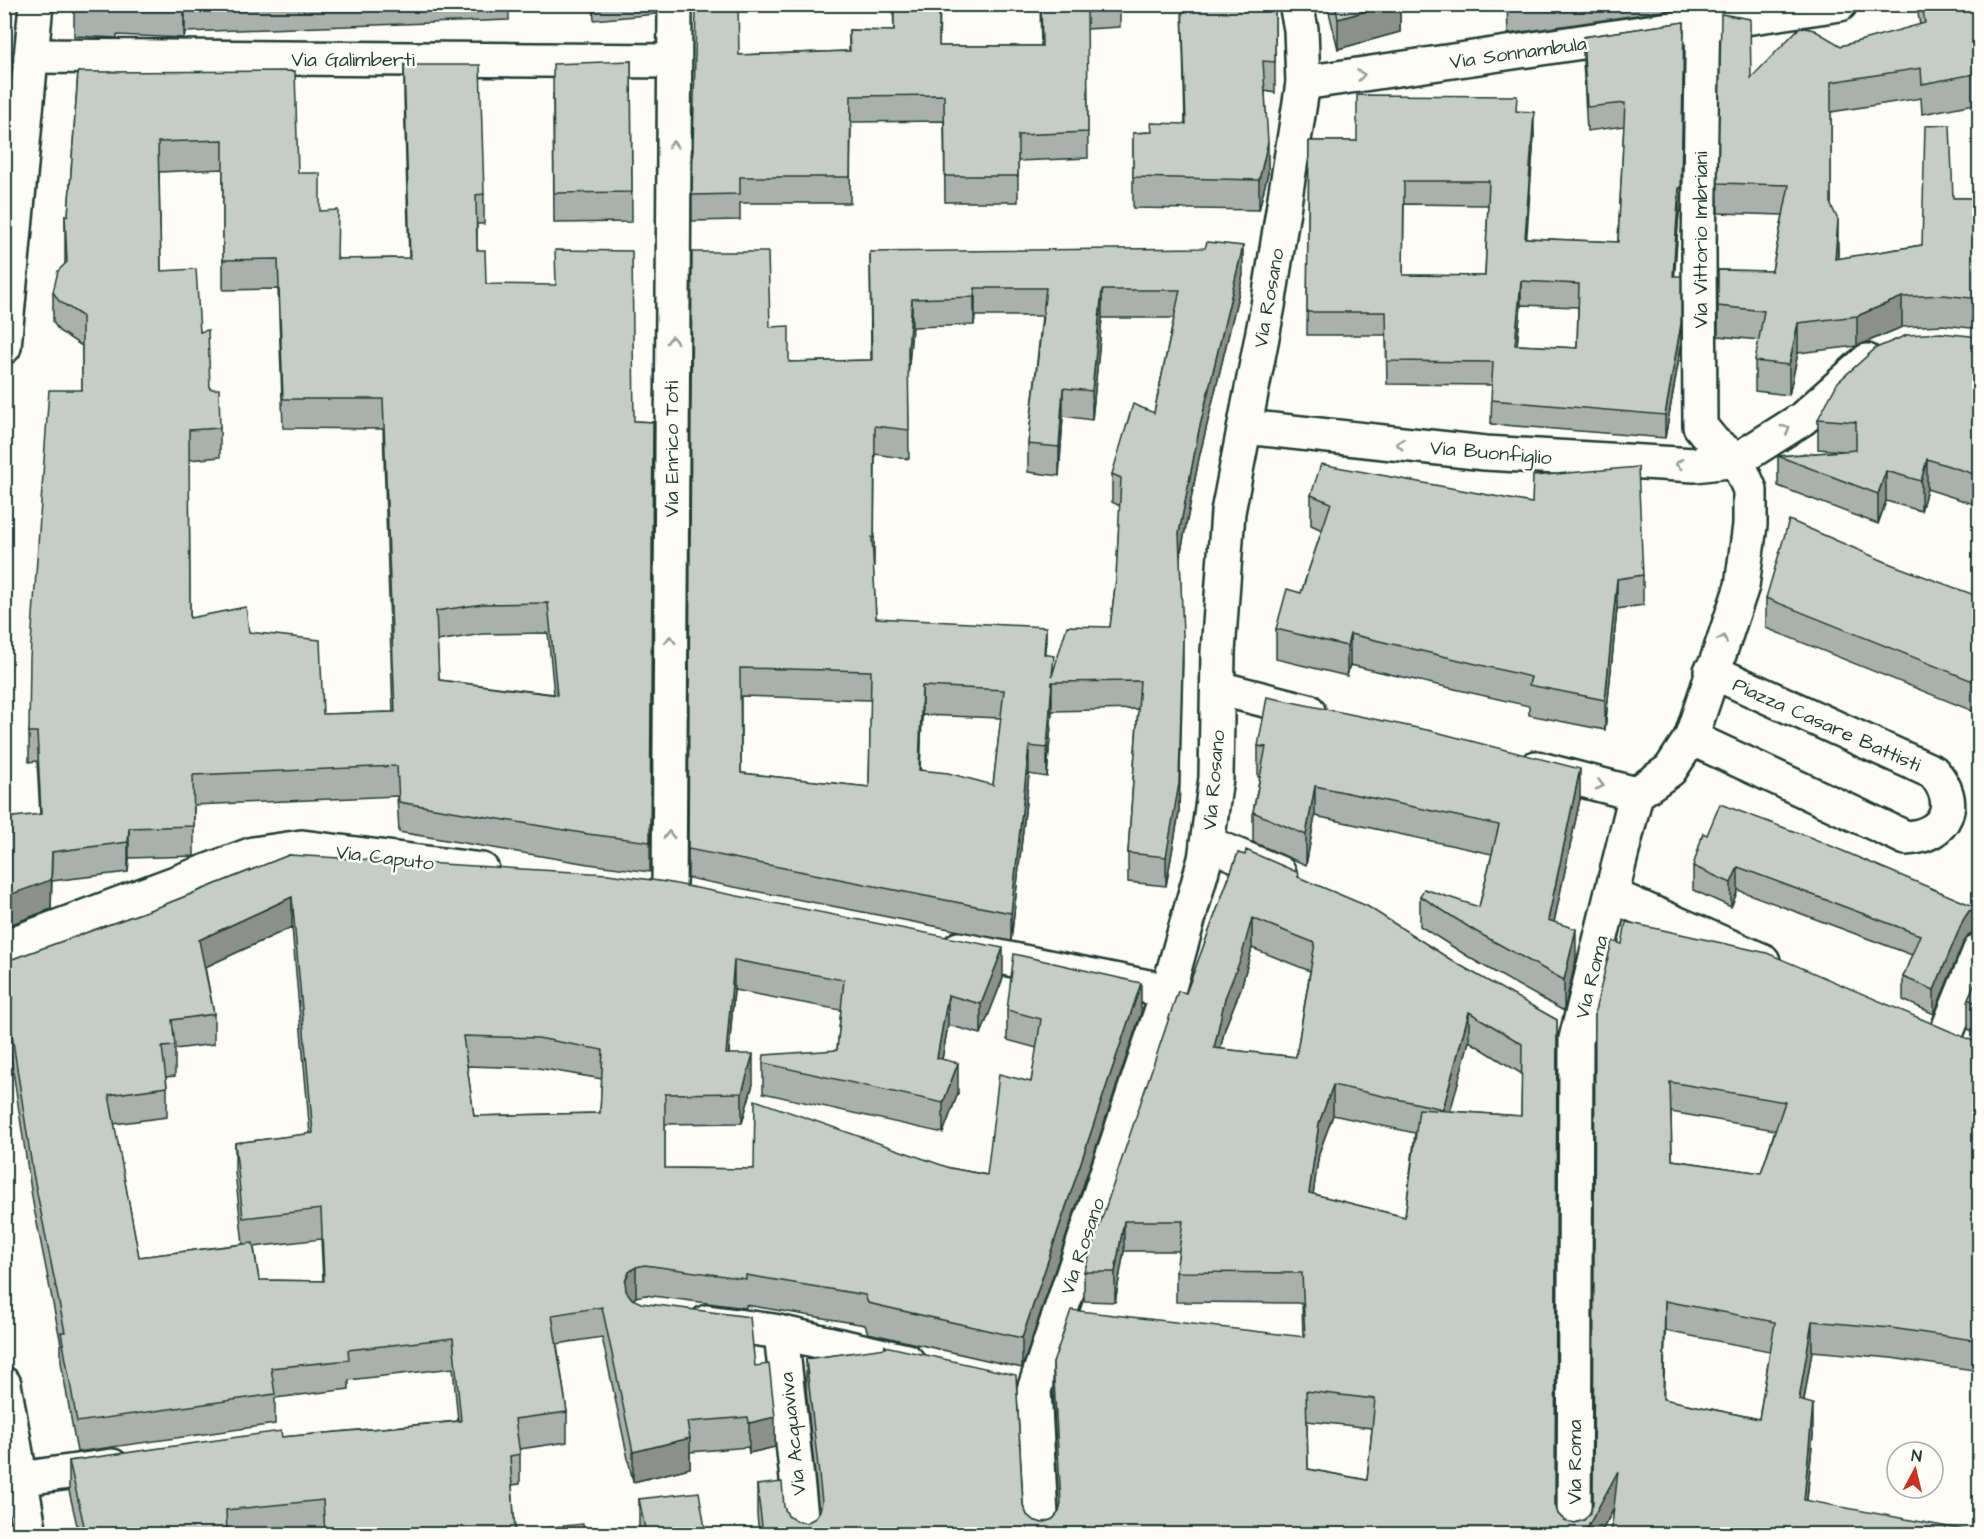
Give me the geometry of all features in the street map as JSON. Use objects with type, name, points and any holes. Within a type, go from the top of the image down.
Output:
[{"type":"street","points":[[4,347],[36,4]]},
{"type":"street","name":"Via Enrico Toti","points":[[669,893],[675,4]]},
{"type":"street","name":"Via Rosano","points":[[1042,1534],[1034,1390],[1168,991],[1208,843],[1216,778],[1218,688],[1228,512],[1268,306],[1303,83],[1301,28],[1296,4]]},
{"type":"street","name":"Via Sonnambula","points":[[1303,83],[1703,15],[1840,4]]},
{"type":"street","name":"Via Vittorio Imbriani","points":[[1703,15],[1699,248],[1700,426],[1714,443],[1737,460]]},
{"type":"street","name":"Via Galimberti","points":[[31,56],[674,61]]},
{"type":"street","points":[[1508,761],[1636,794],[1670,770],[1691,738],[1711,671],[1742,585],[1750,525],[1750,490],[1737,460],[1802,419],[1866,362],[1894,350]]},
{"type":"street","name":"Via Buonfiglio","points":[[1245,427],[1485,453],[1695,465],[1737,460]]},
{"type":"street","name":"Piazza Casare Battisti","points":[[1691,738],[1906,838],[1930,834],[1946,816],[1946,792],[1933,772],[1711,671]]},
{"type":"street","points":[[1218,688],[1334,717]]},
{"type":"street","name":"Via Roma","points":[[1574,1534],[1576,1039],[1636,794]]},
{"type":"street","points":[[1208,843],[1304,884]]},
{"type":"street","name":"Via Caputo","points":[[4,947],[253,854],[302,847],[515,874]]},
{"type":"street","points":[[633,889],[703,900]]},
{"type":"street","points":[[1611,895],[1794,974]]},
{"type":"street","points":[[931,943],[1168,991]]},
{"type":"street","points":[[1912,1025],[1957,1044],[1980,950]]},
{"type":"street","points":[[1546,1022],[1576,1039]]},
{"type":"street","points":[[676,1318],[781,1333],[930,1367]]},
{"type":"street","name":"Via Acquaviva","points":[[781,1333],[803,1534]]},
{"type":"street","points":[[999,1382],[1034,1390]]},
{"type":"street","points":[[4,1384],[30,1534]]},
{"type":"street","points":[[19,1479],[137,1463]]},
{"type":"building","points":[[74,4],[185,4],[184,10],[117,6],[117,9],[74,7]]},
{"type":"building","points":[[894,4],[939,4],[939,46],[1042,46],[1041,4],[1087,4],[1088,132],[1018,135],[1018,176],[945,176],[944,95],[851,96],[850,177],[740,177],[740,194],[692,195],[696,9],[738,5],[739,55],[850,51],[849,30],[894,31]]},
{"type":"building","points":[[1182,4],[1275,4],[1275,62],[1263,61],[1268,142],[1259,180],[1133,177],[1133,133],[1152,132],[1151,123],[1186,124]]},
{"type":"building","points":[[1335,4],[1391,4],[1338,19]]},
{"type":"building","points":[[1922,4],[1980,4],[1980,73],[1922,84],[1921,68],[1831,82],[1831,205],[1838,220],[1835,259],[1922,245],[1925,126],[1950,125],[1953,198],[1980,198],[1980,299],[1943,295],[1902,297],[1857,316],[1798,323],[1789,365],[1755,361],[1764,311],[1718,306],[1718,270],[1772,271],[1789,185],[1718,183],[1721,14],[1750,19],[1751,78],[1800,27],[1814,30],[1841,46],[1925,23]]},
{"type":"building","points":[[1684,22],[1681,188],[1679,188],[1673,276],[1681,276],[1681,324],[1665,415],[1491,400],[1493,362],[1387,361],[1386,312],[1307,312],[1309,141],[1357,141],[1357,95],[1517,96],[1516,111],[1534,112],[1525,238],[1618,242],[1625,103],[1587,107],[1583,37]],"holes":[[[1404,181],[1489,181],[1485,276],[1403,275]],[[1521,281],[1579,284],[1577,348],[1515,345]]]},
{"type":"building","points":[[631,61],[632,192],[554,193],[553,64]]},
{"type":"building","points":[[404,65],[480,65],[484,194],[476,195],[477,250],[485,250],[486,284],[556,285],[555,250],[632,251],[634,421],[653,422],[650,842],[588,834],[399,802],[397,766],[193,775],[194,826],[129,828],[128,842],[52,852],[51,880],[4,897],[4,818],[41,814],[37,732],[29,732],[30,658],[49,390],[82,390],[82,316],[59,301],[53,292],[58,271],[67,262],[65,215],[68,216],[78,72],[295,71],[298,173],[320,173],[320,211],[338,210],[337,259],[410,258]],"holes":[[[223,140],[223,260],[278,259],[283,399],[383,399],[395,712],[323,714],[320,640],[249,632],[246,607],[190,618],[189,430],[220,428],[219,389],[210,389],[208,330],[200,332],[196,269],[161,271],[158,142]],[[548,603],[557,695],[439,680],[436,611],[483,604]]]},
{"type":"building","points":[[1207,242],[1243,246],[1199,430],[1179,533],[1183,635],[1179,784],[1166,857],[1128,853],[1140,681],[1052,682],[1047,748],[1029,746],[1011,913],[688,849],[692,252],[768,252],[770,327],[789,326],[789,362],[872,360],[870,252],[1205,248]],"holes":[[[975,288],[1046,288],[1028,444],[1059,447],[1063,388],[1092,391],[1102,290],[1180,290],[1154,413],[1133,404],[1112,474],[1121,478],[1116,579],[1110,627],[1067,626],[1052,676],[1054,656],[1044,654],[1046,627],[876,618],[872,537],[874,537],[875,426],[909,430],[908,350],[912,299],[974,297]],[[740,668],[871,671],[869,787],[741,773]],[[922,686],[1004,690],[993,785],[948,773],[919,770]]]},
{"type":"building","points":[[1941,333],[1980,337],[1980,476],[1927,459],[1921,481],[1886,471],[1878,494],[1778,456],[1856,450],[1856,422],[1818,419],[1838,382],[1876,348],[1907,335]]},
{"type":"building","points":[[1321,464],[1532,503],[1533,476],[1638,467],[1643,575],[1617,579],[1605,700],[1529,685],[1531,677],[1350,634],[1347,646],[1276,629],[1287,589],[1301,593],[1331,503],[1311,495]]},
{"type":"building","points":[[1789,520],[1893,565],[1980,597],[1980,684],[1766,598]]},
{"type":"building","points":[[1267,697],[1432,731],[1580,769],[1548,920],[1576,929],[1564,980],[1475,931],[1420,896],[1424,889],[1479,907],[1499,825],[1315,786],[1306,835],[1253,812],[1266,747],[1258,746]]},
{"type":"building","points":[[1720,804],[1812,838],[1978,908],[1969,911],[1963,920],[1934,990],[1903,977],[1920,935],[1738,867],[1731,883],[1693,866],[1703,833],[1707,835]]},
{"type":"building","points":[[1246,850],[1299,873],[1298,877],[1367,906],[1456,963],[1557,1020],[1555,1504],[1558,1514],[1565,1521],[1575,1523],[1584,1520],[1593,1504],[1595,1011],[1612,941],[1622,944],[1626,922],[1767,953],[1980,1042],[1980,1341],[1891,1328],[1812,1321],[1799,1400],[1813,1404],[1804,1500],[1980,1534],[1689,1534],[1664,1531],[1664,1534],[1611,1534],[1618,1471],[1584,1534],[763,1534],[757,1485],[782,1482],[784,1507],[788,1516],[796,1521],[806,1523],[814,1519],[820,1511],[822,1502],[806,1359],[886,1348],[885,1346],[1016,1375],[1023,1505],[1027,1515],[1042,1523],[1053,1519],[1059,1512],[1061,1504],[1053,1363],[1071,1310],[1305,1337],[1302,1273],[1176,1272],[1183,1221],[1124,1221],[1115,1272],[1084,1272],[1178,991],[1186,993],[1238,853],[1245,855]],"holes":[[[1252,918],[1315,943],[1296,1057],[1214,1048],[1225,998],[1241,958]],[[1469,1012],[1522,1044],[1521,1116],[1419,1109],[1405,1217],[1309,1193],[1319,1123],[1333,1085],[1443,1109]],[[1670,1082],[1785,1102],[1761,1173],[1672,1160]],[[1665,1301],[1775,1322],[1759,1419],[1663,1399]],[[1306,1391],[1375,1399],[1367,1480],[1308,1469]]]},
{"type":"building","points":[[289,855],[608,874],[666,882],[1003,948],[981,1004],[948,995],[937,1058],[958,1063],[943,1103],[763,1063],[764,1055],[837,1050],[844,980],[734,960],[726,1054],[753,1054],[742,1093],[665,1094],[665,1168],[754,1169],[755,1100],[950,1168],[987,1175],[999,1074],[1031,1082],[1041,1019],[1007,1010],[1014,954],[1141,983],[1022,1338],[868,1303],[865,1295],[746,1275],[746,1279],[645,1265],[629,1272],[625,1281],[626,1291],[632,1299],[641,1303],[750,1317],[755,1366],[769,1364],[775,1417],[749,1423],[748,1417],[687,1422],[690,1438],[633,1452],[602,1307],[552,1315],[567,1412],[515,1419],[520,1454],[510,1456],[515,1531],[583,1524],[584,1534],[325,1534],[323,1500],[226,1510],[227,1534],[86,1534],[69,1461],[281,1431],[282,1437],[461,1421],[453,1338],[348,1350],[349,1360],[271,1368],[275,1394],[77,1422],[61,1332],[65,1332],[33,1173],[4,982],[4,962],[161,906]],"holes":[[[292,897],[313,1133],[235,1143],[243,1218],[321,1209],[324,1281],[259,1280],[253,1243],[139,1257],[109,1095],[167,1087],[162,1047],[175,1046],[172,1020],[214,1014],[199,940]],[[463,1036],[538,1038],[603,1050],[600,1113],[474,1116]]]},
{"type":"building","points":[[1980,971],[1980,1005],[1968,999]]},
{"type":"building","points":[[699,1492],[706,1534],[646,1534],[639,1499]]}]
